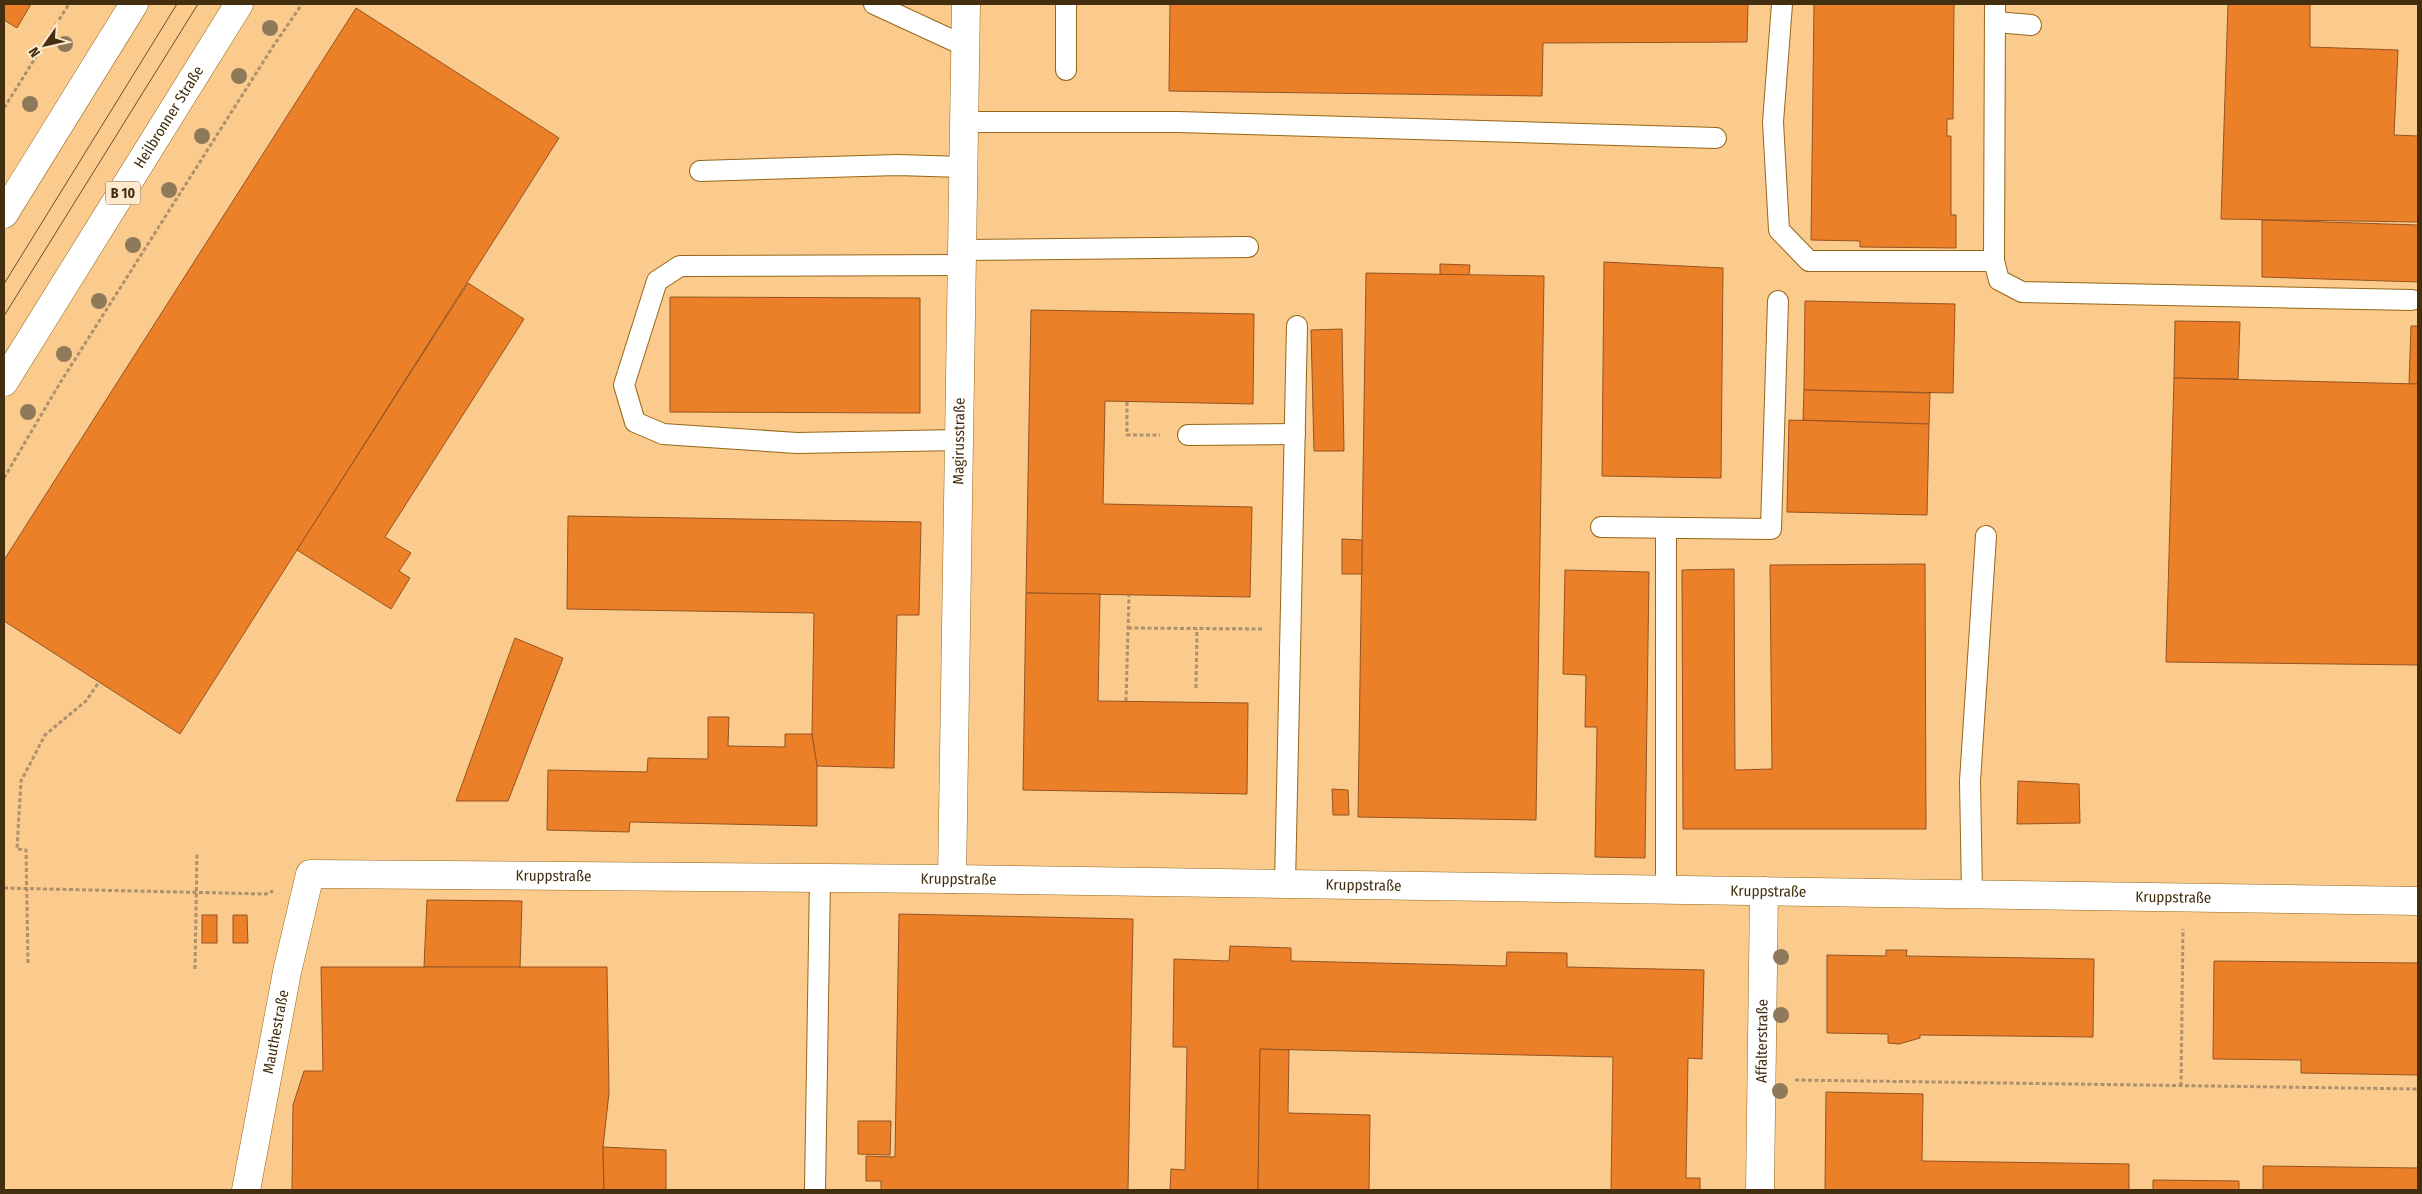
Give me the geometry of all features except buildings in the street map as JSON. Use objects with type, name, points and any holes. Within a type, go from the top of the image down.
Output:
[{"type":"street","points":[[4,214],[134,4]]},
{"type":"street","name":"Heilbronner Straße","points":[[4,382],[239,4]]},
{"type":"street","name":"Magirusstraße","points":[[952,879],[966,4]]},
{"type":"street","name":"Kruppstraße","points":[[310,874],[952,879],[2418,901]]},
{"type":"street","name":"Mauthestraße","points":[[246,1190],[285,981],[310,874]]},
{"type":"street","name":"Affalterstraße","points":[[1760,1190],[1764,891]]},
{"type":"lane","points":[[874,4],[965,46]]},
{"type":"lane","points":[[1066,4],[1066,70]]},
{"type":"lane","points":[[1782,4],[1773,122],[1779,230],[1809,261],[1994,260]]},
{"type":"lane","points":[[2032,25],[1995,13],[1994,260],[1999,280],[2022,292],[2412,300]]},
{"type":"lane","points":[[964,122],[1178,122],[1716,138]]},
{"type":"lane","points":[[700,172],[897,165],[963,167]]},
{"type":"lane","points":[[959,440],[797,444],[663,434],[635,422],[624,385],[657,281],[680,266],[1248,247]]},
{"type":"lane","points":[[1601,528],[1771,529],[1778,302]]},
{"type":"lane","points":[[1286,884],[1297,326]]},
{"type":"lane","points":[[1188,435],[1295,434]]},
{"type":"lane","points":[[1666,528],[1666,890]]},
{"type":"lane","points":[[1972,894],[1970,780],[1986,536]]},
{"type":"lane","points":[[815,1190],[820,878]]},
{"type":"path","points":[[4,108],[68,4]]},
{"type":"path","points":[[4,478],[60,383],[272,48],[302,4]]},
{"type":"path","points":[[1127,402],[1128,435],[1188,435]]},
{"type":"path","points":[[1126,701],[1129,595]]},
{"type":"path","points":[[1128,628],[1291,630]]},
{"type":"path","points":[[1196,688],[1197,629]]},
{"type":"path","points":[[28,963],[26,850],[17,849],[21,781],[45,735],[86,701],[99,682]]},
{"type":"path","points":[[196,969],[198,852]]},
{"type":"path","points":[[4,888],[266,894],[310,874]]},
{"type":"path","points":[[2181,1086],[2183,897]]},
{"type":"path","points":[[1762,1080],[2418,1089]]},
{"type":"shaded area","points":[[4,4],[2418,4],[2418,1190],[4,1190]]},
{"type":"tram line","points":[[4,284],[177,4]]},
{"type":"tram line","points":[[4,316],[198,4]]}]
